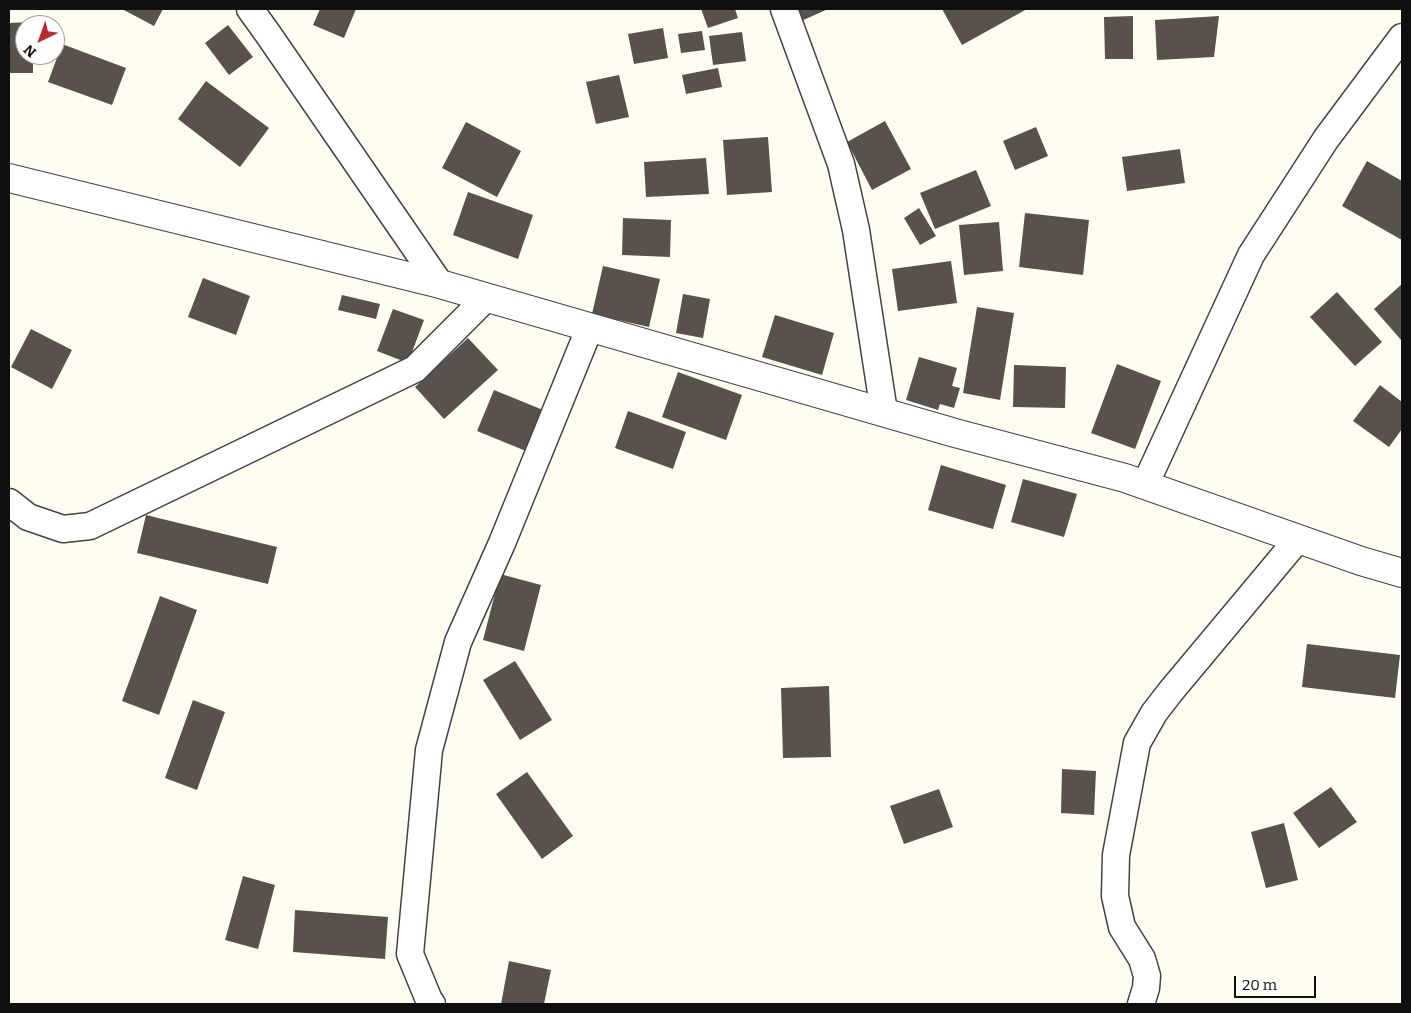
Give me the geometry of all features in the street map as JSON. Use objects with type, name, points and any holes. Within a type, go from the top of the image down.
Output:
[{"type":"street","points":[[250,9],[440,284]]},
{"type":"street","points":[[784,9],[841,164],[856,230],[884,412]]},
{"type":"street","points":[[1145,484],[1251,255],[1326,139],[1402,37]]},
{"type":"street","points":[[9,178],[440,284],[955,433],[1125,478],[1361,561],[1402,573]]},
{"type":"street","points":[[9,502],[28,517],[63,529],[90,526],[415,369],[486,298]]},
{"type":"street","points":[[432,1004],[410,954],[429,750],[458,642],[502,543],[590,327]]},
{"type":"street","points":[[1141,1004],[1146,988],[1147,976],[1142,959],[1122,927],[1115,896],[1116,855],[1137,743],[1154,713],[1171,691],[1298,539]]},
{"type":"building","points":[[122,9],[163,9],[154,26]]},
{"type":"building","points":[[320,9],[356,9],[344,38],[313,25]]},
{"type":"building","points":[[701,9],[735,9],[738,18],[708,28]]},
{"type":"building","points":[[793,9],[828,9],[799,22]]},
{"type":"building","points":[[942,9],[1027,9],[962,45]]},
{"type":"building","points":[[1133,16],[1133,59],[1105,59],[1104,17]]},
{"type":"building","points":[[1219,16],[1214,57],[1157,60],[1155,20]]},
{"type":"building","points":[[9,23],[15,23],[15,65],[33,65],[33,73],[9,73]]},
{"type":"building","points":[[228,25],[253,57],[229,75],[205,43]]},
{"type":"building","points":[[663,28],[668,58],[634,64],[628,34]]},
{"type":"building","points":[[702,31],[705,50],[681,53],[678,34]]},
{"type":"building","points":[[742,32],[746,61],[713,65],[709,36]]},
{"type":"building","points":[[65,45],[126,68],[112,105],[48,82],[54,65],[65,65]]},
{"type":"building","points":[[718,68],[722,87],[686,94],[682,75]]},
{"type":"building","points":[[619,75],[629,117],[596,124],[586,82]]},
{"type":"building","points":[[206,81],[269,128],[240,167],[178,119]]},
{"type":"building","points":[[885,121],[911,169],[872,190],[847,142]]},
{"type":"building","points":[[466,122],[521,151],[497,197],[442,168]]},
{"type":"building","points":[[1036,127],[1048,156],[1015,170],[1003,141]]},
{"type":"building","points":[[768,137],[772,192],[727,195],[723,140]]},
{"type":"building","points":[[1180,149],[1185,183],[1127,191],[1122,157]]},
{"type":"building","points":[[706,158],[709,194],[646,197],[644,162]]},
{"type":"building","points":[[1367,161],[1402,181],[1402,240],[1342,206]]},
{"type":"building","points":[[976,170],[991,206],[935,229],[920,193]]},
{"type":"building","points":[[468,192],[533,215],[518,259],[453,235]]},
{"type":"building","points":[[919,208],[936,236],[920,245],[904,218]]},
{"type":"building","points":[[1025,213],[1089,220],[1083,275],[1019,267]]},
{"type":"building","points":[[623,218],[671,220],[670,257],[622,255]]},
{"type":"building","points":[[999,222],[1003,271],[964,275],[959,225]]},
{"type":"building","points":[[951,261],[957,303],[898,311],[892,269]]},
{"type":"building","points":[[603,266],[660,279],[649,327],[592,314]]},
{"type":"building","points":[[203,278],[250,296],[236,335],[188,317]]},
{"type":"building","points":[[1402,284],[1402,341],[1374,309]]},
{"type":"building","points":[[1337,292],[1382,342],[1355,366],[1310,317]]},
{"type":"building","points":[[683,294],[710,299],[703,338],[676,333]]},
{"type":"building","points":[[342,295],[380,304],[376,319],[338,310]]},
{"type":"building","points":[[977,307],[1014,313],[1000,400],[963,393]]},
{"type":"building","points":[[393,309],[424,320],[408,363],[377,351]]},
{"type":"building","points":[[775,315],[834,333],[822,375],[762,357]]},
{"type":"building","points":[[31,329],[72,350],[52,389],[11,367]]},
{"type":"building","points":[[468,338],[498,370],[444,419],[415,387]]},
{"type":"building","points":[[919,357],[957,368],[952,386],[960,388],[954,408],[940,404],[938,410],[906,400]]},
{"type":"building","points":[[1117,364],[1161,381],[1135,449],[1091,433]]},
{"type":"building","points":[[1014,365],[1066,367],[1065,408],[1013,407]]},
{"type":"building","points":[[678,372],[742,395],[726,440],[662,417]]},
{"type":"building","points":[[1380,385],[1402,402],[1402,429],[1389,447],[1353,421]]},
{"type":"building","points":[[494,390],[543,410],[526,451],[477,431]]},
{"type":"building","points":[[628,411],[686,432],[673,469],[615,448]]},
{"type":"building","points":[[941,465],[1006,485],[993,529],[928,510]]},
{"type":"building","points":[[1023,479],[1077,494],[1064,537],[1011,522]]},
{"type":"building","points":[[146,515],[277,547],[268,584],[137,553]]},
{"type":"building","points":[[500,574],[541,585],[524,651],[483,640]]},
{"type":"building","points":[[160,596],[197,610],[159,715],[122,701]]},
{"type":"building","points":[[1307,644],[1400,655],[1395,698],[1302,687]]},
{"type":"building","points":[[515,661],[552,720],[520,740],[483,680]]},
{"type":"building","points":[[829,686],[831,757],[783,758],[781,688]]},
{"type":"building","points":[[193,700],[225,712],[197,790],[165,778]]},
{"type":"building","points":[[1062,769],[1096,771],[1094,815],[1061,813]]},
{"type":"building","points":[[527,772],[573,836],[542,859],[496,794]]},
{"type":"building","points":[[1331,787],[1357,822],[1319,848],[1293,813]]},
{"type":"building","points":[[939,789],[953,827],[904,844],[890,806]]},
{"type":"building","points":[[1284,823],[1298,880],[1266,888],[1251,832]]},
{"type":"building","points":[[243,876],[275,885],[258,949],[225,940]]},
{"type":"building","points":[[295,910],[388,917],[385,959],[293,952]]},
{"type":"building","points":[[509,961],[551,970],[544,1004],[501,1004]]}]
